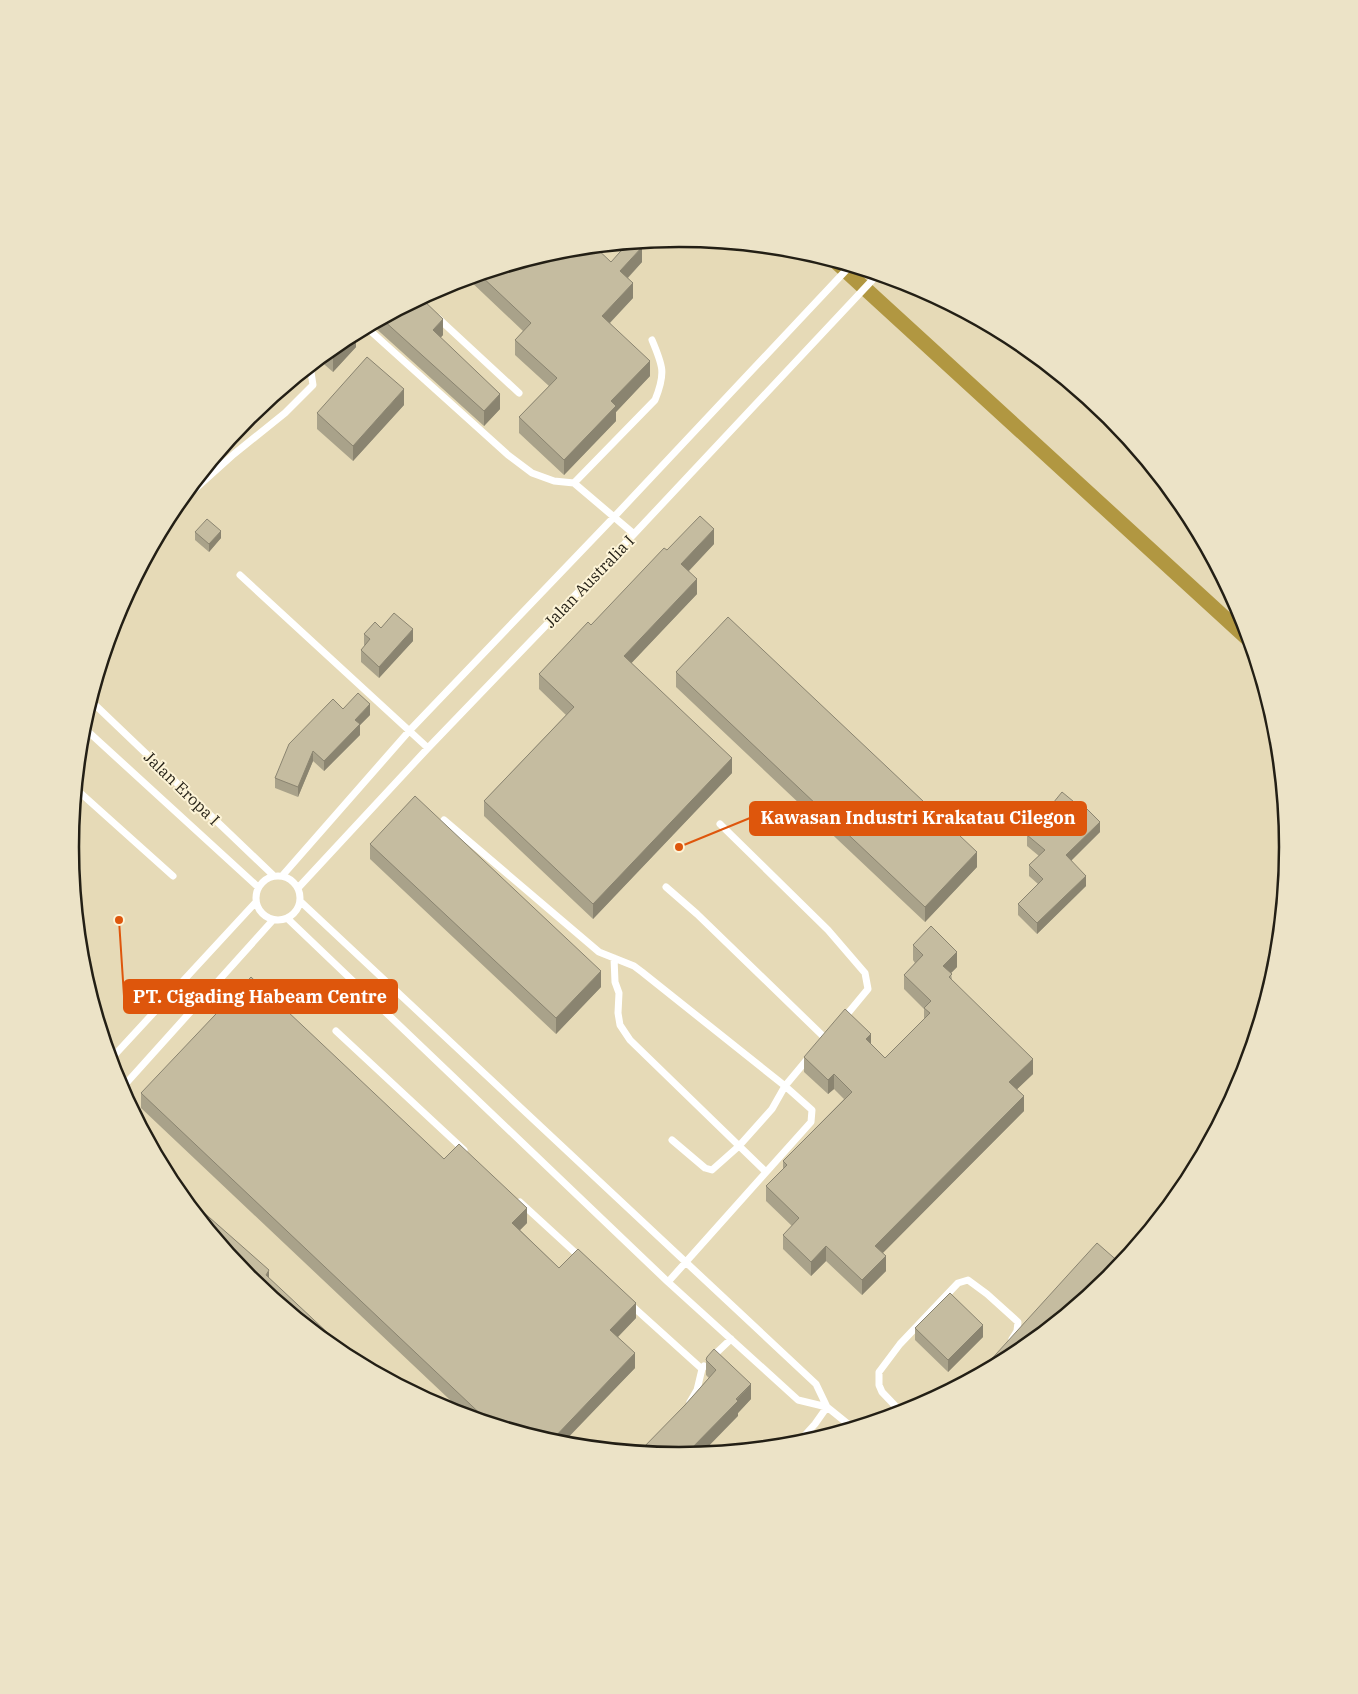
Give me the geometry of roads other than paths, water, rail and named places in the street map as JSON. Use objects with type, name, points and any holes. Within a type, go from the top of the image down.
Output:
[{"type":"lane","name":"Jalan Australia I","points":[[258,887],[265,880],[278,876],[410,730],[846,271]]},
{"type":"lane","name":"Jalan Australia I","points":[[298,888],[428,748],[634,534],[873,279]]},
{"type":"lane","points":[[432,313],[519,393]]},
{"type":"lane","points":[[371,332],[508,455],[532,473],[554,481],[574,483],[634,534]]},
{"type":"lane","points":[[574,483],[655,400],[662,382],[662,363],[652,340]]},
{"type":"lane","points":[[203,482],[285,413],[313,385],[311,373]]},
{"type":"lane","points":[[240,575],[428,748]]},
{"type":"lane","name":"Jalan Eropa I","points":[[96,705],[278,876]]},
{"type":"lane","name":"Jalan Eropa I","points":[[90,733],[258,887]]},
{"type":"lane","points":[[81,794],[173,876]]},
{"type":"lane","points":[[444,820],[600,952],[634,966],[785,1086],[812,1110],[811,1122],[668,1282]]},
{"type":"lane","points":[[720,824],[828,930],[865,973],[868,989],[837,1025]]},
{"type":"lane","points":[[258,887],[255,895],[256,903],[262,914],[273,920],[288,919],[296,912],[300,901],[298,888],[291,880],[278,876]]},
{"type":"lane","points":[[666,887],[697,914],[825,1038]]},
{"type":"lane","points":[[300,901],[816,1384],[827,1407]]},
{"type":"lane","points":[[116,1054],[256,903]]},
{"type":"lane","points":[[288,919],[668,1282],[798,1400],[827,1407],[847,1423]]},
{"type":"lane","points":[[127,1083],[273,920]]},
{"type":"lane","points":[[614,958],[615,982],[619,993],[618,1013],[620,1025],[630,1040],[766,1172]]},
{"type":"lane","points":[[336,1031],[468,1153]]},
{"type":"lane","points":[[820,1044],[831,1031]]},
{"type":"lane","points":[[672,1140],[705,1168],[712,1170],[740,1146],[772,1109],[785,1086],[814,1051]]},
{"type":"lane","points":[[512,1194],[584,1262]]},
{"type":"lane","points":[[896,1407],[878,1385],[879,1372],[900,1344],[958,1283],[968,1280],[987,1294],[1018,1322],[1017,1331],[1010,1342]]},
{"type":"lane","points":[[627,1302],[702,1369]]},
{"type":"lane","points":[[686,1407],[696,1390],[702,1369],[731,1339]]},
{"type":"lane","points":[[806,1434],[827,1407]]},
{"type":"waterway","points":[[846,271],[1239,631]]},
{"type":"place","name":"Kawasan Industri Krakatau Cilegon","points":[[679,847]]},
{"type":"place","name":"PT. Cigading Habeam Centre","points":[[119,920]]}]
